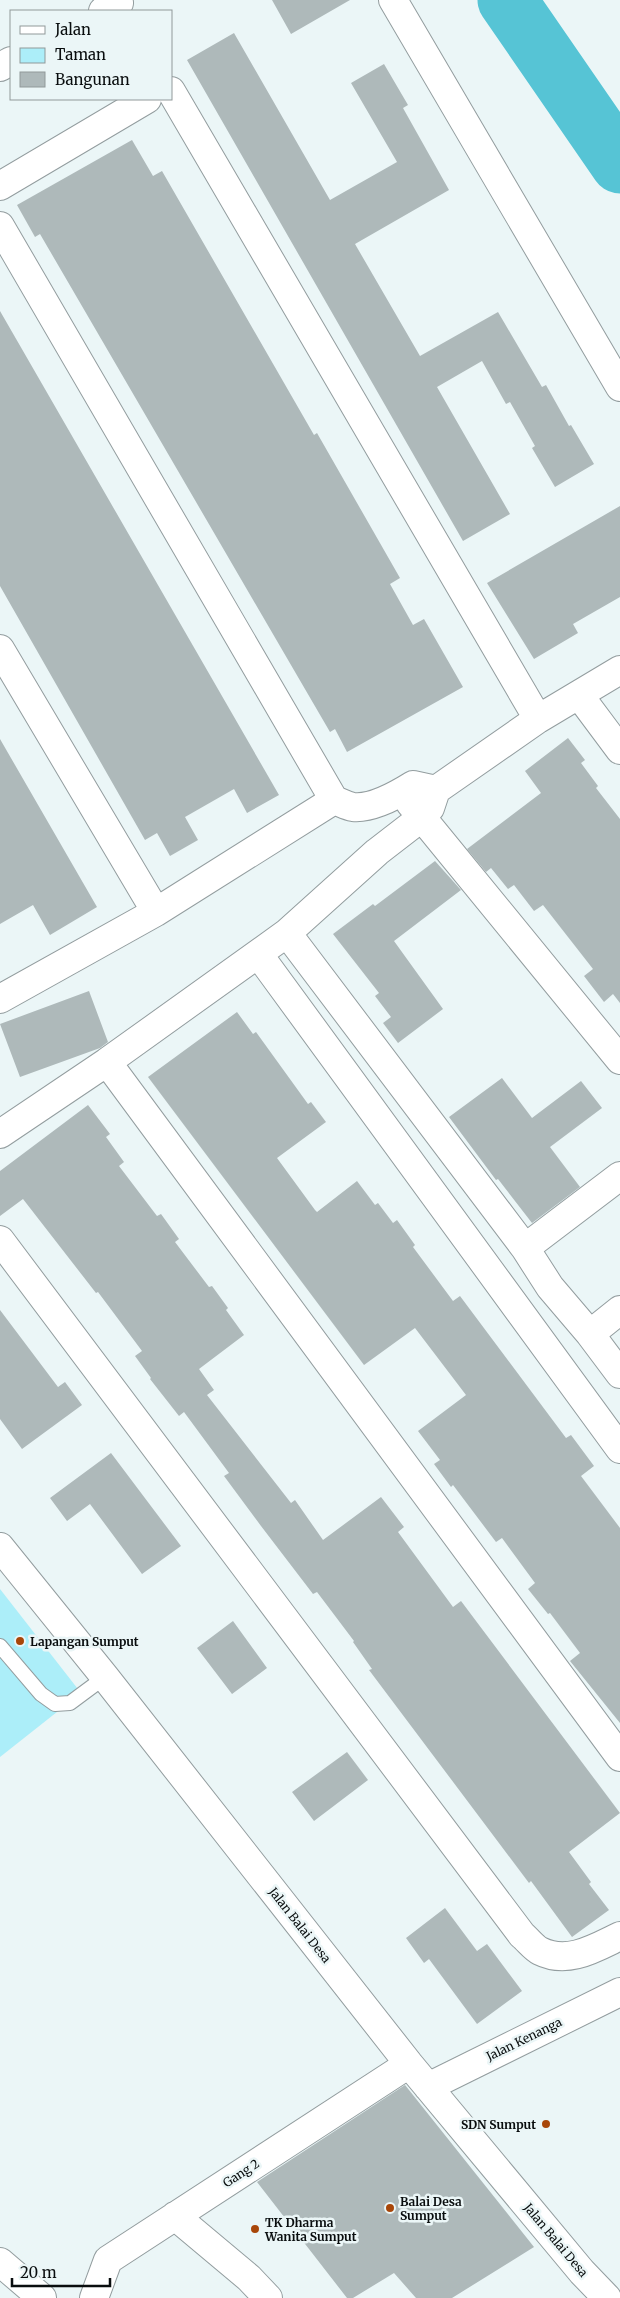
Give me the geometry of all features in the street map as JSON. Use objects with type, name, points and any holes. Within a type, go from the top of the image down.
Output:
[{"type":"street","points":[[393,0],[620,387]]},
{"type":"street","points":[[172,93],[538,719]]},
{"type":"street","points":[[0,186],[145,100]]},
{"type":"street","points":[[0,226],[334,800],[352,807],[365,806],[402,792],[413,785],[436,790]]},
{"type":"street","points":[[0,649],[156,912]]},
{"type":"street","points":[[0,1134],[107,1062],[287,934],[377,852],[421,818],[430,808],[436,790],[538,719],[620,670]]},
{"type":"street","points":[[579,695],[620,750]]},
{"type":"street","points":[[402,792],[421,818],[620,1060]]},
{"type":"street","points":[[0,998],[156,912],[334,800]]},
{"type":"street","points":[[287,934],[525,1248],[550,1287],[590,1334],[620,1374]]},
{"type":"street","points":[[259,955],[620,1448]]},
{"type":"street","points":[[107,1062],[620,1757]]},
{"type":"street","points":[[525,1248],[620,1176]]},
{"type":"street","points":[[0,1240],[522,1935],[540,1951],[558,1956],[582,1954],[620,1936]]},
{"type":"street","points":[[523,1317],[550,1287]]},
{"type":"street","points":[[590,1334],[620,1310]]},
{"type":"street","name":"Jalan Balai Desa","points":[[0,1547],[105,1677],[409,2064],[582,2272],[607,2298]]},
{"type":"street","name":"Jalan Kenanga","points":[[428,2087],[620,1992]]},
{"type":"street","name":"Gang 2","points":[[94,2298],[108,2260],[409,2064]]},
{"type":"street","points":[[175,2216],[249,2278],[268,2298]]},
{"type":"street","points":[[0,2262],[42,2298]]},
{"type":"lane","points":[[0,1646],[41,1694],[55,1704],[70,1703],[105,1677]]},
{"type":"green space","name":"Lapangan Sumput","points":[[0,1589],[81,1693],[0,1757]]},
{"type":"building","points":[[272,0],[350,0],[291,34]]},
{"type":"building","points":[[234,33],[330,200],[397,162],[351,83],[384,64],[408,105],[403,108],[449,190],[355,244],[420,356],[498,312],[542,387],[546,385],[569,426],[571,425],[594,464],[555,487],[532,448],[535,446],[510,402],[506,404],[482,361],[437,387],[510,514],[463,541],[187,60]]},
{"type":"building","points":[[132,140],[153,176],[162,171],[314,435],[317,433],[400,578],[390,584],[413,625],[424,619],[463,687],[347,752],[335,729],[330,732],[40,234],[35,237],[17,205]]},
{"type":"building","points":[[0,311],[279,795],[247,813],[234,789],[185,817],[198,840],[170,856],[157,833],[145,840],[0,586]]},
{"type":"building","points":[[620,506],[620,597],[573,624],[578,633],[534,659],[487,583]]},
{"type":"building","points":[[568,738],[585,760],[581,763],[598,786],[596,788],[620,819],[620,1003],[613,994],[604,1002],[584,976],[593,969],[543,905],[534,911],[514,885],[508,889],[491,868],[486,872],[467,849],[541,793],[525,771]]},
{"type":"building","points":[[0,739],[97,907],[50,935],[33,905],[0,924]]},
{"type":"building","points":[[435,861],[461,890],[394,941],[443,1009],[398,1043],[383,1023],[391,1017],[375,996],[379,993],[333,934],[373,904],[375,906]]},
{"type":"building","points":[[89,991],[108,1042],[100,1048],[20,1077],[0,1024]]},
{"type":"building","points":[[237,1012],[253,1034],[256,1032],[308,1104],[311,1102],[326,1122],[277,1158],[315,1210],[317,1212],[357,1181],[375,1205],[378,1203],[393,1223],[397,1220],[415,1245],[413,1247],[453,1301],[460,1296],[566,1438],[571,1435],[594,1466],[581,1476],[620,1528],[620,1723],[570,1661],[580,1653],[550,1613],[548,1614],[528,1589],[535,1583],[502,1538],[496,1542],[453,1485],[451,1487],[434,1464],[440,1460],[418,1431],[466,1395],[415,1328],[364,1365],[148,1077]]},
{"type":"building","points":[[502,1078],[532,1118],[581,1081],[602,1108],[550,1147],[580,1187],[532,1223],[498,1179],[496,1180],[449,1117]]},
{"type":"building","points":[[88,1105],[110,1134],[106,1137],[124,1162],[119,1166],[157,1216],[161,1214],[179,1239],[175,1242],[209,1287],[212,1286],[244,1335],[199,1369],[214,1390],[207,1395],[291,1503],[295,1500],[323,1540],[381,1497],[404,1527],[398,1532],[453,1607],[461,1601],[620,1813],[569,1852],[591,1882],[589,1884],[609,1910],[572,1937],[531,1881],[529,1883],[369,1670],[372,1669],[354,1641],[317,1592],[313,1594],[224,1476],[229,1473],[184,1412],[179,1416],[150,1379],[135,1356],[142,1351],[98,1292],[96,1293],[23,1199],[0,1216],[0,1171]]},
{"type":"building","points":[[0,1310],[58,1387],[65,1382],[82,1405],[22,1449],[0,1419]]},
{"type":"building","points":[[111,1453],[181,1546],[142,1574],[90,1504],[67,1521],[50,1498]]},
{"type":"building","points":[[233,1621],[267,1668],[232,1694],[197,1648]]},
{"type":"building","points":[[347,1752],[368,1780],[314,1821],[292,1792]]},
{"type":"building","points":[[445,1908],[477,1951],[487,1944],[522,1991],[477,2024],[429,1959],[424,1963],[406,1938]]},
{"type":"building","name":"Balai Desa Sumput","points":[[405,2085],[534,2247],[452,2298],[416,2298],[394,2273],[353,2298],[347,2298],[257,2182]]},
{"type":"waterway","points":[[507,0],[620,164]]},
{"type":"place","name":"Lapangan Sumput","points":[[20,1641]]},
{"type":"place","name":"SDN Sumput","points":[[546,2124]]},
{"type":"place","name":"Balai Desa Sumput","points":[[390,2208]]},
{"type":"place","name":"TK Dharma Wanita Sumput","points":[[255,2229]]}]
